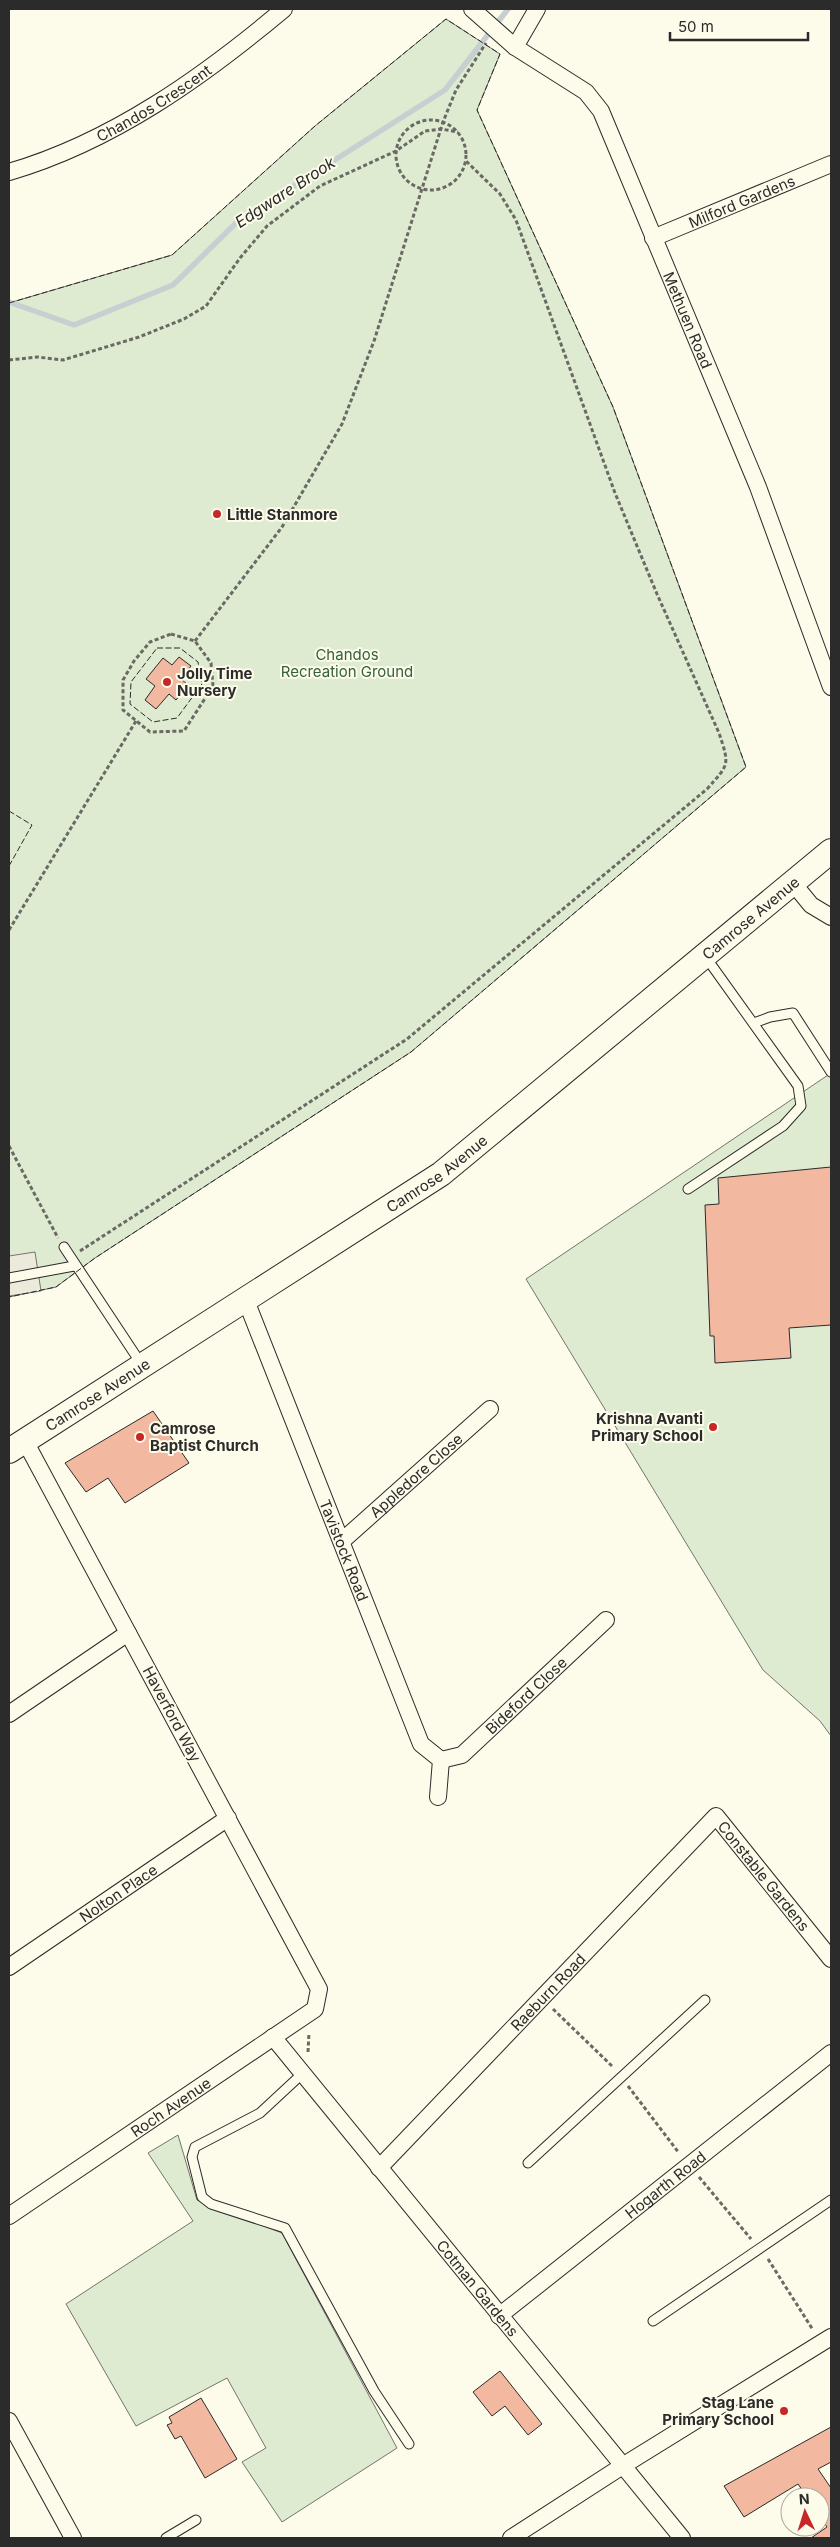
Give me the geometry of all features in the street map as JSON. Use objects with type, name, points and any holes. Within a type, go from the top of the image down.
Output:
[{"type":"street","name":"Chandos Crescent","points":[[9,172],[47,161],[146,110],[231,53],[284,9]]},
{"type":"street","name":"Methuen Road","points":[[472,9],[515,47],[586,92],[601,111],[652,238],[758,487],[831,687]]},
{"type":"street","points":[[515,47],[538,9]]},
{"type":"street","name":"Milford Gardens","points":[[652,238],[831,164]]},
{"type":"street","name":"Camrose Avenue","points":[[17,1446],[441,1174],[831,851]]},
{"type":"street","points":[[793,882],[811,905],[831,917]]},
{"type":"street","name":"Tavistock Road","points":[[245,1298],[421,1744],[441,1760]]},
{"type":"street","name":"Appledore Close","points":[[342,1541],[490,1409]]},
{"type":"street","name":"Haverford Way","points":[[17,1446],[128,1633],[319,1989],[315,2009],[310,2013]]},
{"type":"street","name":"Bideford Close","points":[[441,1760],[462,1755],[606,1620]]},
{"type":"street","points":[[9,1714],[128,1633]]},
{"type":"street","points":[[438,1797],[441,1760]]},
{"type":"street","name":"Constable Gardens","points":[[716,1816],[831,1958]]},
{"type":"street","name":"Raeburn Road","points":[[379,2168],[716,1816]]},
{"type":"street","name":"Nolton Place","points":[[9,1967],[228,1818]]},
{"type":"street","name":"Roch Avenue","points":[[9,2216],[310,2013]]},
{"type":"street","name":"Cotman Gardens","points":[[273,2037],[682,2538]]},
{"type":"street","name":"Hogarth Road","points":[[499,2316],[831,2053]]},
{"type":"street","points":[[511,2538],[624,2465],[831,2337]]},
{"type":"street","points":[[9,2421],[73,2538]]},
{"type":"lane","points":[[688,1189],[783,1126],[801,1106],[798,1086],[705,956]]},
{"type":"lane","points":[[754,1023],[770,1016],[792,1014],[831,1072]]},
{"type":"lane","points":[[64,1247],[72,1262],[142,1365]]},
{"type":"lane","points":[[9,1278],[72,1262]]},
{"type":"lane","points":[[528,2163],[705,2000]]},
{"type":"lane","points":[[305,2077],[260,2113],[196,2147],[192,2157],[202,2197],[212,2204],[285,2228],[374,2390],[409,2444]]},
{"type":"lane","points":[[653,2321],[831,2200]]},
{"type":"lane","points":[[166,2538],[196,2520]]},
{"type":"path","points":[[195,641],[282,527],[342,424],[374,342],[443,122],[456,90],[495,30]]},
{"type":"path","points":[[430,120],[443,122],[458,132],[464,140],[466,161],[462,172],[455,182],[445,188],[433,191],[421,190],[410,184],[401,175],[396,163],[396,151],[400,139],[407,129],[418,122],[430,120]]},
{"type":"path","points":[[9,360],[38,357],[64,360],[139,337],[184,319],[206,306],[240,258],[267,226],[320,186],[396,151],[425,132],[441,128],[458,132]]},
{"type":"path","points":[[72,1262],[407,1039],[707,789],[726,767],[727,757],[719,733],[615,492],[516,220],[500,194],[466,161]]},
{"type":"path","points":[[171,634],[195,641],[211,663],[213,686],[184,731],[150,732],[123,710],[123,680],[134,661],[150,642],[171,634]]},
{"type":"path","points":[[9,930],[136,721]]},
{"type":"path","points":[[9,1146],[64,1247]]},
{"type":"path","points":[[305,2077],[310,2013]]},
{"type":"green space","name":"Chandos Recreation Ground","points":[[446,19],[500,54],[477,110],[613,407],[746,767],[411,1052],[95,1258],[56,1287],[9,1297],[9,303],[172,255],[315,126]]},
{"type":"green space","name":"Krishna Avanti Primary School","points":[[831,1073],[831,1736],[820,1721],[763,1670],[526,1279]]},
{"type":"green space","points":[[178,2135],[197,2200],[282,2233],[397,2448],[282,2522],[242,2462],[266,2448],[227,2378],[136,2426],[66,2304],[193,2221],[148,2153]]},
{"type":"shaded area","points":[[35,1252],[41,1291],[9,1296],[9,1256]]},
{"type":"building","name":"Jolly Time Nursery","points":[[179,657],[191,666],[181,679],[188,685],[176,700],[169,694],[156,709],[145,700],[155,686],[146,679],[163,658],[172,665]]},
{"type":"building","points":[[831,1167],[831,1325],[789,1328],[791,1358],[715,1363],[714,1336],[710,1336],[705,1205],[719,1204],[718,1178]]},
{"type":"building","name":"Camrose Baptist Church","points":[[153,1411],[189,1463],[125,1503],[108,1478],[86,1492],[65,1463]]},
{"type":"building","points":[[500,2371],[542,2424],[528,2435],[505,2406],[492,2416],[473,2392]]},
{"type":"building","points":[[201,2398],[237,2459],[205,2478],[181,2436],[175,2439],[167,2425],[172,2423],[169,2417]]},
{"type":"building","points":[[831,2427],[831,2462],[818,2469],[831,2488],[831,2538],[811,2538],[830,2537],[830,2487],[800,2487],[798,2484],[793,2487],[780,2487],[780,2495],[744,2517],[724,2486]]},
{"type":"waterway","name":"Edgware Brook","points":[[9,302],[74,325],[173,285],[237,222],[445,90],[508,9]]},
{"type":"fence","points":[[9,303],[172,255],[315,126],[446,19],[500,54],[477,110],[613,407],[746,767],[411,1052],[95,1258],[56,1287],[9,1297]]},
{"type":"fence","points":[[157,648],[180,648],[198,662],[202,684],[177,718],[153,722],[130,704],[131,682],[157,648]]},
{"type":"fence","points":[[9,811],[32,825],[9,866]]},
{"type":"place","name":"Little Stanmore","points":[[217,514]]},
{"type":"place","name":"Jolly Time Nursery","points":[[167,682]]},
{"type":"place","name":"Krishna Avanti Primary School","points":[[713,1427]]},
{"type":"place","name":"Camrose Baptist Church","points":[[140,1437]]},
{"type":"place","name":"Stag Lane Primary School","points":[[784,2411]]}]
